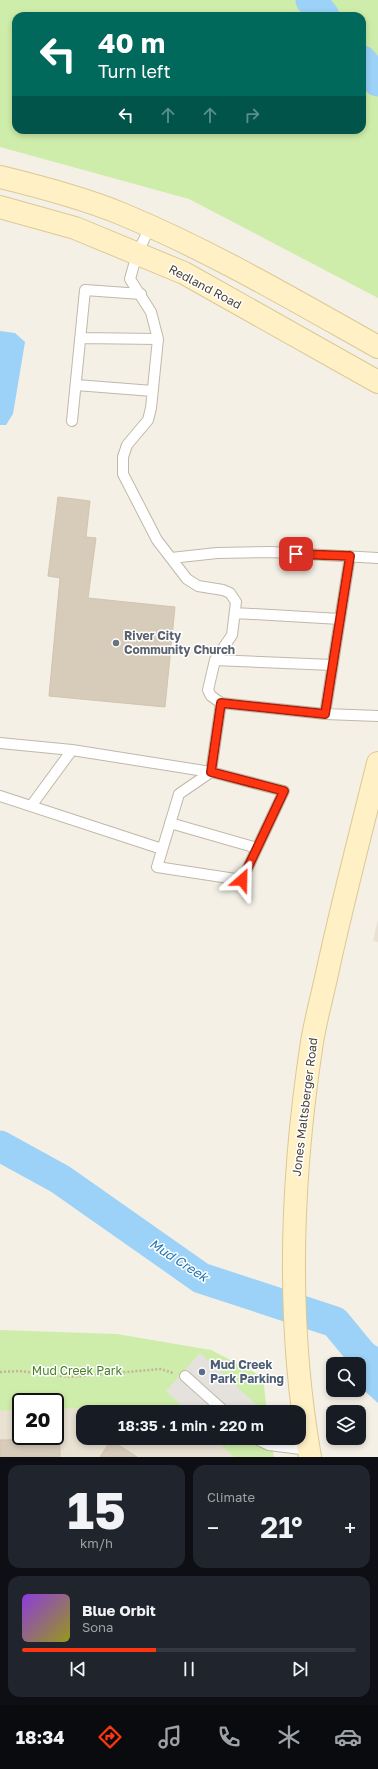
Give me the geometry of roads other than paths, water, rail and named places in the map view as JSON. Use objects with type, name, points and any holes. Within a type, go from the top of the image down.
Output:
[{"type":"main road","points":[[0,177],[78,198],[200,249],[256,278],[378,347]]},
{"type":"main road","name":"Redland Road","points":[[0,207],[75,228],[184,273],[378,382]]},
{"type":"main road","name":"Jones Maltsberger Road","points":[[309,1454],[299,1379],[295,1288],[294,1223],[298,1147],[312,1040],[378,763]]},
{"type":"lane","points":[[150,227],[137,254],[130,279],[141,294],[151,312],[158,339],[153,391],[148,420],[127,445],[122,466],[123,474],[158,540],[187,579],[198,586],[223,590],[230,593],[236,602],[232,635],[215,660],[208,690],[211,696],[221,703],[325,714],[378,716]]},
{"type":"lane","points":[[72,421],[85,290],[141,294]]},
{"type":"lane","points":[[80,338],[158,339]]},
{"type":"lane","points":[[76,385],[153,391]]},
{"type":"lane","points":[[171,558],[217,552],[270,552],[378,558]]},
{"type":"lane","points":[[325,714],[350,556]]},
{"type":"lane","points":[[235,613],[340,619]]},
{"type":"lane","points":[[215,660],[333,665]]},
{"type":"lane","points":[[0,743],[72,750],[211,772],[284,791],[242,880],[157,867],[179,794],[211,772],[221,703]]},
{"type":"lane","points":[[31,806],[72,750]]},
{"type":"lane","points":[[0,796],[162,848]]},
{"type":"lane","points":[[170,823],[257,848]]},
{"type":"lane","points":[[185,1376],[217,1405]]},
{"type":"lane","points":[[269,1445],[309,1454]]},
{"type":"water","points":[[0,331],[15,333],[25,342],[13,414],[6,425],[0,425]]},
{"type":"water","points":[[360,1338],[378,1347],[378,1403],[366,1392],[366,1357],[352,1357]]},
{"type":"waterway","points":[[311,0],[321,12]]},
{"type":"waterway","points":[[366,66],[378,81]]},
{"type":"waterway","name":"Mud Creek","points":[[0,1146],[60,1179],[201,1278],[335,1322],[378,1374]]},
{"type":"place","name":"River City Community Church","points":[[116,643]]},
{"type":"place","name":"Mud Creek Park Parking","points":[[202,1372]]},
{"type":"park label","name":"Mud Creek Park","points":[[77,1371]]}]
